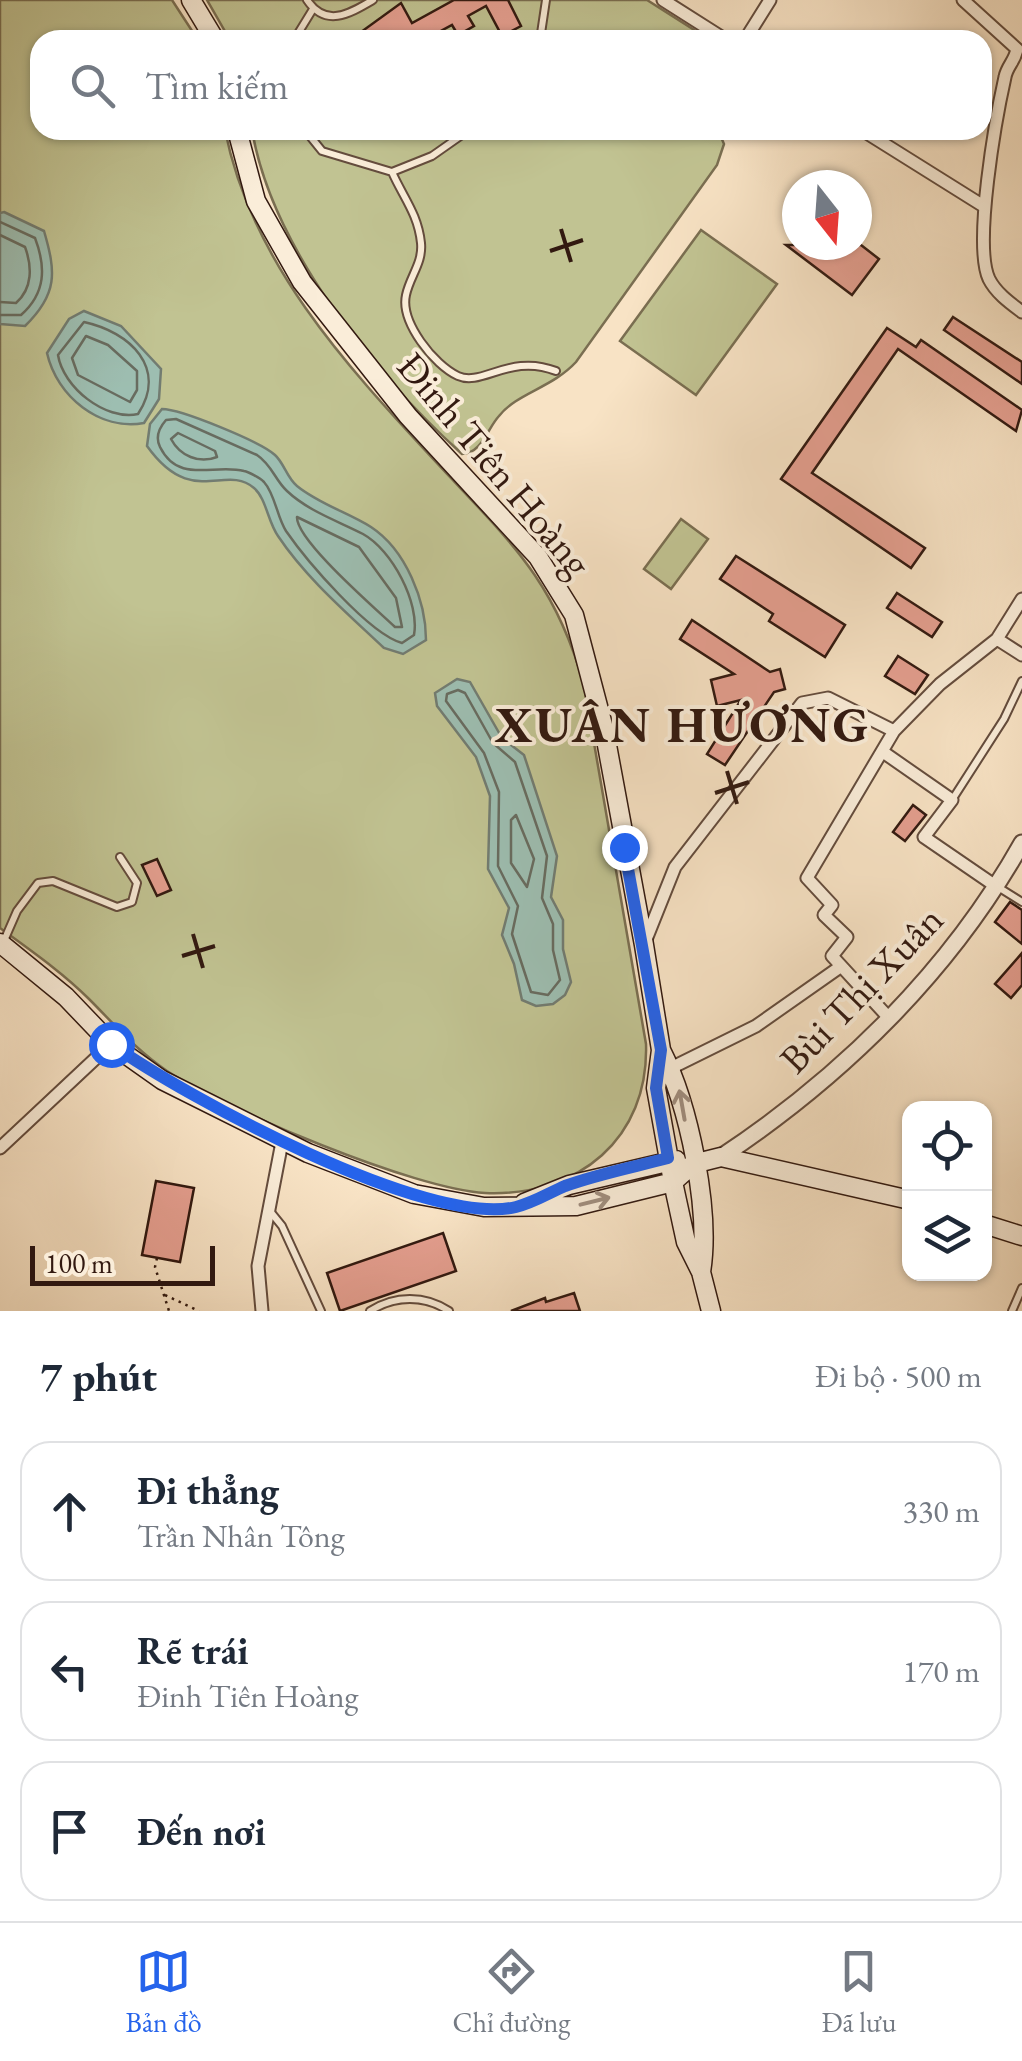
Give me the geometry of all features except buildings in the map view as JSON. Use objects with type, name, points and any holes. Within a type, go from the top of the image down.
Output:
[{"type":"main road","points":[[191,0],[208,30]]},
{"type":"main road","name":"Đinh Tiên Hoàng","points":[[240,140],[256,202],[302,282],[408,416],[538,557],[574,616],[604,729],[644,945],[661,1050],[656,1088],[668,1158],[686,1242],[701,1272]]},
{"type":"main road","points":[[1,944],[66,997],[111,1044],[162,1080],[282,1142],[414,1194],[453,1203],[514,1208],[576,1206],[673,1182],[693,1164],[721,1156],[902,1198]]},
{"type":"main road","name":"Đinh Tiên Hoàng","points":[[661,1050],[678,1084],[693,1164],[706,1239],[701,1272]]},
{"type":"main road","points":[[514,1208],[569,1185],[668,1158],[693,1164]]},
{"type":"main road","points":[[992,1227],[1022,1236]]},
{"type":"main road","points":[[701,1272],[711,1311]]},
{"type":"street","points":[[663,0],[710,30]]},
{"type":"street","points":[[751,30],[770,0]]},
{"type":"street","points":[[963,0],[1012,42],[1019,58],[1004,79],[985,207],[989,279],[1005,300],[1022,312]]},
{"type":"street","points":[[878,140],[985,207]]},
{"type":"street","points":[[890,1018],[832,956],[847,937],[824,915],[832,905],[807,878],[894,731],[940,684],[997,639],[1022,599]]},
{"type":"street","points":[[997,639],[1022,655]]},
{"type":"street","points":[[644,945],[674,867],[802,703],[828,698],[894,731]]},
{"type":"street","points":[[883,752],[952,800],[924,838],[997,887]]},
{"type":"street","name":"Bùi Thị Xuân","points":[[721,1156],[826,1080],[890,1018],[997,887],[1022,843]]},
{"type":"street","points":[[670,1068],[756,1026],[840,966]]},
{"type":"street","points":[[0,1148],[111,1044]]},
{"type":"street","points":[[262,1311],[258,1266],[282,1142]]},
{"type":"lane","points":[[307,0],[314,9],[342,17],[373,0]]},
{"type":"lane","points":[[542,30],[546,0]]},
{"type":"lane","points":[[300,30],[314,9]]},
{"type":"lane","points":[[313,140],[322,151],[392,172],[432,156],[455,140]]},
{"type":"lane","points":[[392,172],[409,200],[420,235],[421,259],[404,301],[420,338],[458,376],[473,379],[513,364],[536,364],[556,371]]},
{"type":"lane","points":[[952,800],[1004,720],[1022,682]]},
{"type":"lane","points":[[1,944],[38,882],[62,884],[117,907],[132,902],[137,883],[120,857]]},
{"type":"lane","points":[[997,887],[1022,902]]},
{"type":"lane","points":[[267,1207],[282,1226],[320,1311]]},
{"type":"lane","points":[[1012,1311],[1022,1288]]},
{"type":"lane","points":[[370,1311],[402,1299],[422,1299],[449,1311]]},
{"type":"path","points":[[158,1258],[154,1267],[169,1311]]},
{"type":"path","points":[[164,1294],[200,1311]]},
{"type":"green space","points":[[0,0],[172,0],[192,30],[30,30],[30,140],[228,140],[256,224],[306,308],[367,386],[506,537],[543,587],[572,648],[584,685],[646,1044],[644,1078],[635,1108],[621,1134],[602,1155],[578,1172],[550,1185],[519,1192],[485,1193],[453,1188],[323,1146],[196,1088],[156,1063],[68,980],[0,928]]},
{"type":"green space","points":[[207,0],[647,0],[694,30],[224,30]]},
{"type":"green space","points":[[254,140],[722,140],[724,144],[717,165],[576,362],[506,408],[479,445],[462,454],[395,387],[332,307],[304,264],[263,175]]},
{"type":"green space","points":[[701,230],[777,284],[696,395],[620,341]]},
{"type":"green space","points":[[681,519],[708,539],[671,589],[644,569]]},
{"type":"water","points":[[0,213],[44,231],[51,259],[49,293],[25,326],[0,324]]},
{"type":"water","points":[[84,311],[121,326],[161,369],[159,399],[144,423],[112,422],[97,416],[70,397],[60,384],[47,353],[69,319]]},
{"type":"water","points":[[162,409],[202,420],[267,449],[297,486],[383,537],[412,578],[426,640],[403,654],[384,648],[301,566],[275,530],[254,488],[231,480],[193,480],[163,465],[147,446],[150,424]]},
{"type":"water","points":[[457,679],[470,682],[502,738],[524,755],[557,856],[551,897],[563,920],[563,949],[571,982],[565,995],[553,1004],[536,1006],[522,1000],[502,935],[509,908],[488,869],[490,796],[476,757],[437,706],[435,693]]},
{"type":"district","name":"XUÂN HƯƠNG","points":[[683,724]]},
{"type":"route","points":[[111,1044],[162,1080],[308,1154],[414,1194],[453,1203],[514,1208],[569,1185],[668,1158],[656,1088],[661,1050],[624,847]]}]
